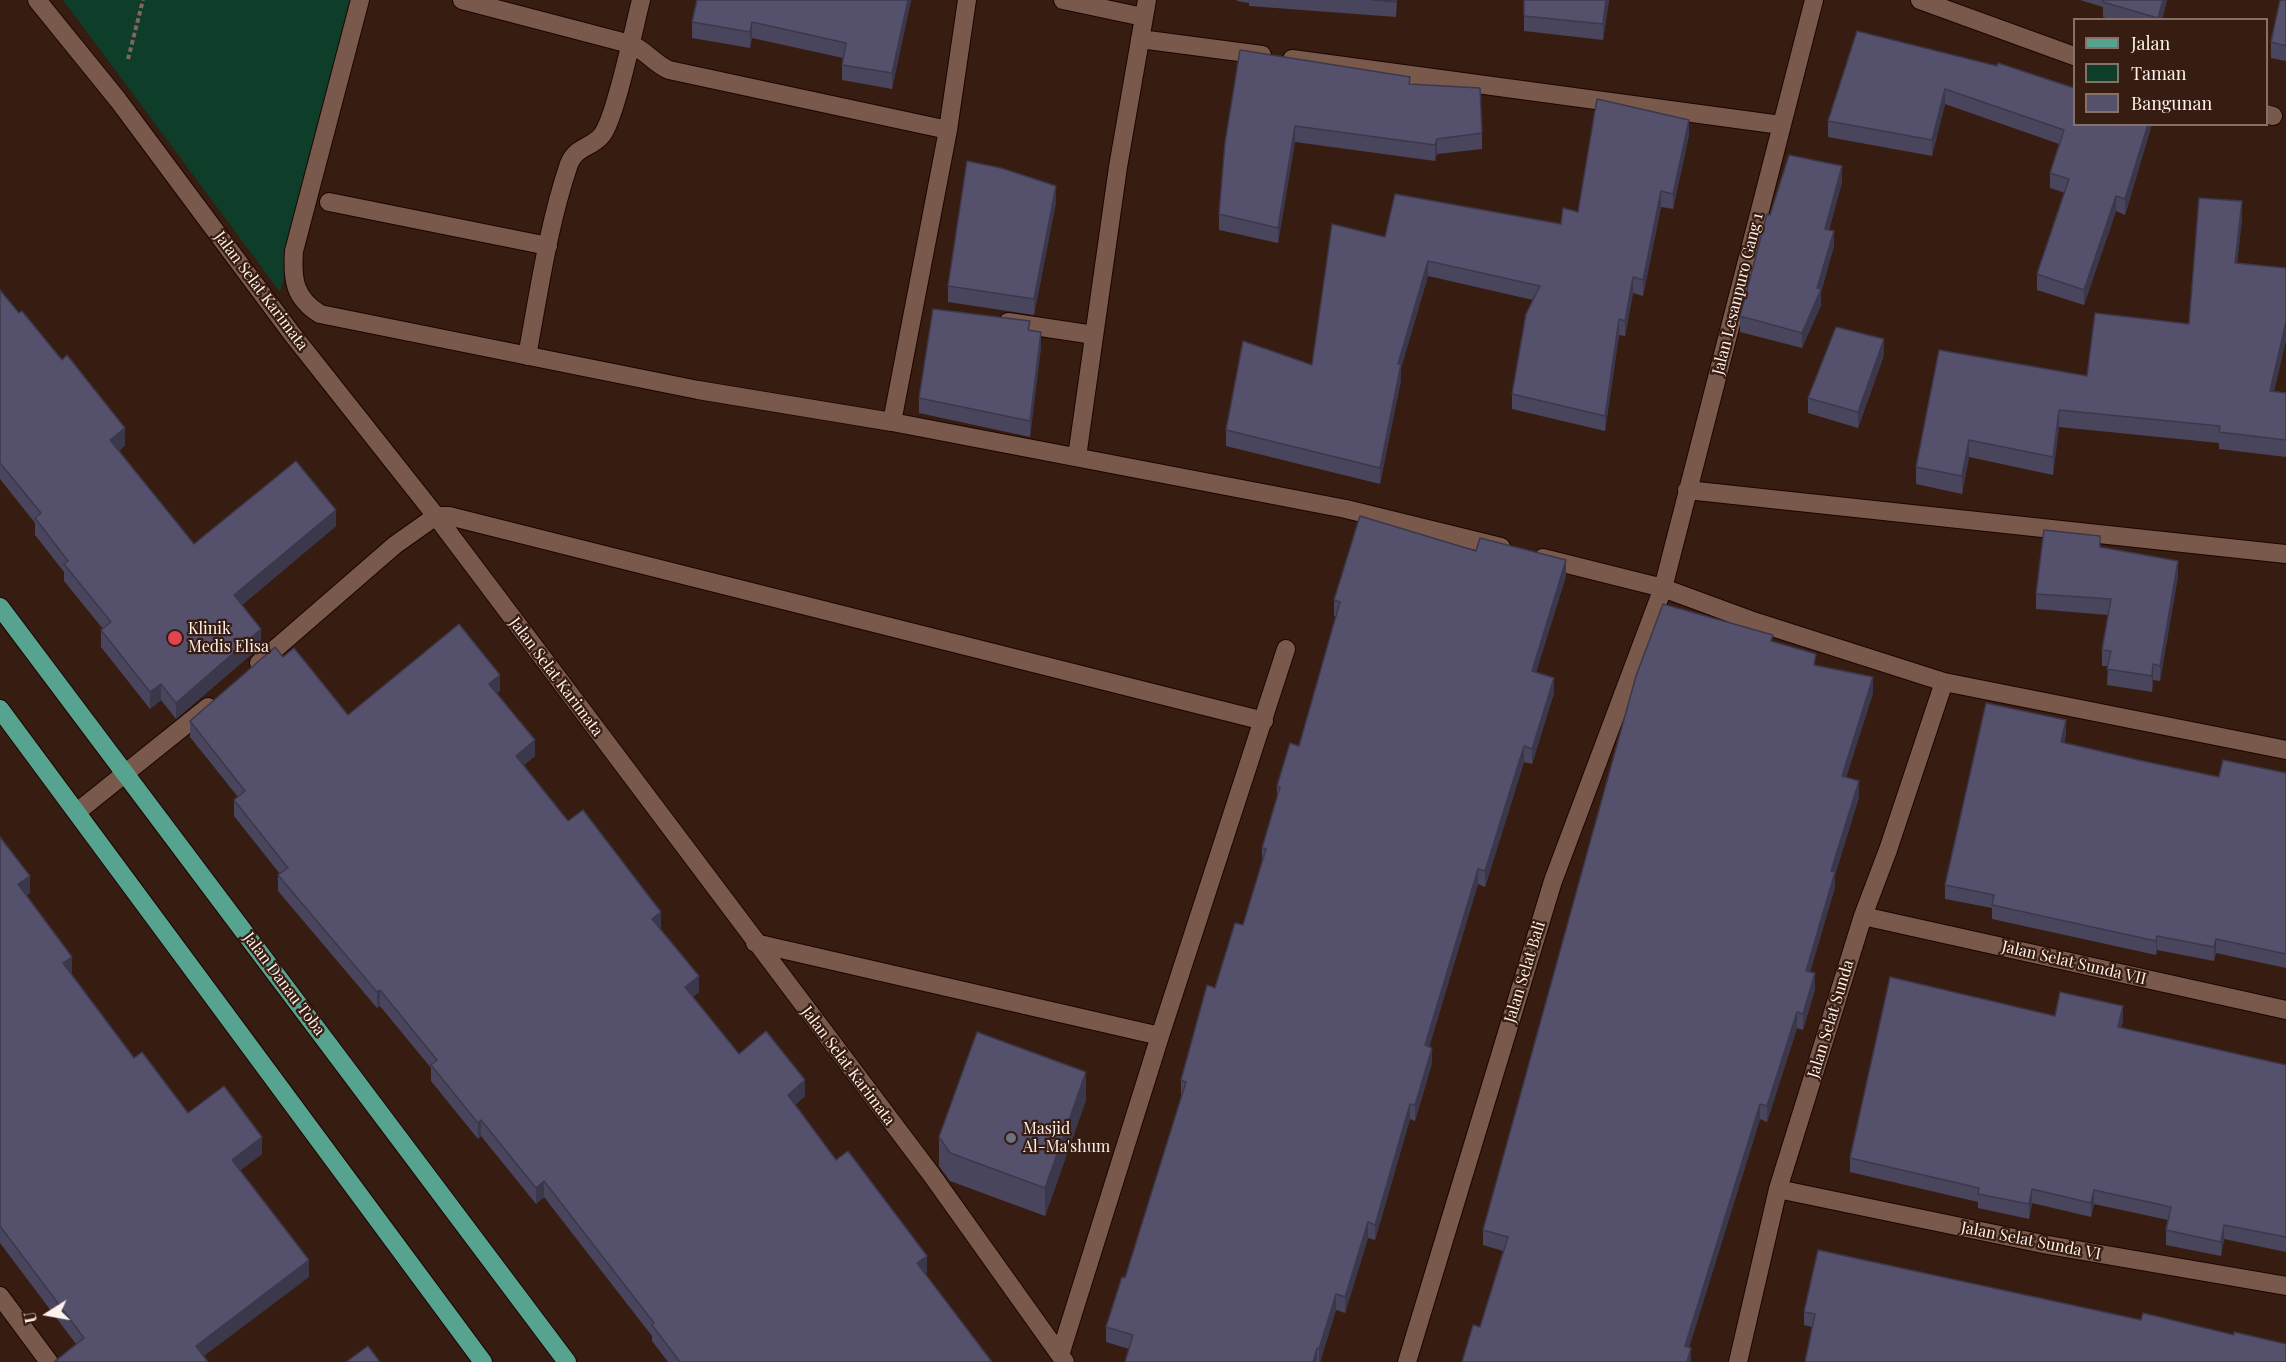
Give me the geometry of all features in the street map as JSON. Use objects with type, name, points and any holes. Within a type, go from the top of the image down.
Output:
[{"type":"main road","name":"Jalan Danau Toba","points":[[0,607],[567,1362]]},
{"type":"main road","points":[[0,709],[483,1362]]},
{"type":"street","name":"Jalan Selat Karimata","points":[[37,0],[118,100],[292,334],[436,516],[931,1174],[1063,1359]]},
{"type":"street","points":[[360,0],[294,250],[292,277],[296,291],[303,301],[320,314],[698,390],[892,422],[1346,508],[1663,588],[1750,620],[1944,682],[2286,750]]},
{"type":"street","points":[[462,0],[630,44],[645,50],[660,66],[669,70],[948,130]]},
{"type":"street","points":[[527,356],[548,246],[570,163],[580,148],[603,135],[641,0]]},
{"type":"street","points":[[892,422],[948,130],[968,0]]},
{"type":"street","points":[[1063,0],[1145,8],[1077,457]]},
{"type":"street","name":"Jalan Lesanpuro Gang 1","points":[[1663,588],[1814,0]]},
{"type":"street","points":[[1920,0],[2073,56]]},
{"type":"street","points":[[1140,39],[1781,125]]},
{"type":"street","points":[[329,202],[548,246]]},
{"type":"street","points":[[914,308],[937,312]]},
{"type":"street","points":[[993,320],[1094,335]]},
{"type":"street","points":[[1688,490],[2286,554]]},
{"type":"street","points":[[241,678],[395,545],[436,516],[461,518],[1264,721]]},
{"type":"street","name":"Jalan Selat Bali","points":[[1407,1362],[1553,882],[1663,588]]},
{"type":"street","points":[[1063,1359],[1160,1036],[1286,649]]},
{"type":"street","name":"Jalan Selat Sunda","points":[[1738,1362],[1778,1189],[1863,916],[1888,850],[1944,682]]},
{"type":"street","points":[[77,812],[223,694]]},
{"type":"street","name":"Jalan Selat Sunda VII","points":[[1863,916],[2286,1010]]},
{"type":"street","points":[[755,943],[1160,1036]]},
{"type":"street","name":"Jalan Selat Sunda VI","points":[[1778,1189],[2048,1245],[2286,1286]]},
{"type":"street","points":[[0,1296],[41,1359]]},
{"type":"path","points":[[118,100],[143,0]]},
{"type":"green space","points":[[63,0],[357,0],[280,292]]},
{"type":"building","points":[[697,0],[908,0],[892,73],[842,65],[846,43],[752,22],[750,32],[692,22]]},
{"type":"building","points":[[1372,0],[1396,0],[1396,2]]},
{"type":"building","points":[[1524,0],[1606,0],[1603,24],[1524,16]]},
{"type":"building","points":[[2103,0],[2163,0],[2158,18],[2103,2]]},
{"type":"building","points":[[2280,0],[2286,0],[2286,46],[2271,42]]},
{"type":"building","points":[[1857,31],[1997,66],[1998,63],[2073,88],[2073,126],[2147,126],[2125,199],[2116,196],[2084,290],[2037,274],[2069,179],[2050,173],[2064,130],[1945,89],[1932,140],[1828,121]]},
{"type":"building","points":[[1240,50],[1410,77],[1409,84],[1480,88],[1482,133],[1437,139],[1435,145],[1295,126],[1278,228],[1219,214],[1225,143]]},
{"type":"building","points":[[1597,99],[1689,120],[1673,194],[1661,191],[1643,280],[1633,277],[1625,321],[1619,319],[1605,416],[1512,394],[1526,314],[1540,286],[1428,261],[1398,364],[1401,364],[1380,468],[1226,430],[1243,341],[1312,365],[1332,224],[1385,237],[1395,194],[1561,224],[1563,208],[1578,212]]},
{"type":"building","points":[[1789,155],[1842,166],[1825,229],[1834,231],[1817,288],[1821,289],[1802,333],[1740,316],[1767,214],[1770,215]]},
{"type":"building","points":[[967,161],[1001,168],[1056,186],[1034,299],[948,286]]},
{"type":"building","points":[[2199,198],[2242,201],[2235,263],[2286,268],[2286,322],[2270,391],[2286,393],[2286,440],[2219,432],[2220,426],[2059,410],[2053,457],[1969,440],[1962,476],[1916,467],[1939,350],[2087,376],[2095,313],[2189,324]]},
{"type":"building","points":[[0,290],[19,313],[22,311],[62,360],[67,355],[125,428],[110,440],[194,544],[296,461],[336,510],[234,595],[261,629],[176,703],[161,684],[150,692],[101,630],[111,622],[64,564],[68,561],[35,518],[41,513],[0,463]]},
{"type":"building","points":[[933,309],[1030,321],[1028,330],[1041,332],[1030,421],[919,398]]},
{"type":"building","points":[[1836,327],[1884,339],[1858,412],[1808,398]]},
{"type":"building","points":[[1360,516],[1476,551],[1480,538],[1566,560],[1532,671],[1554,678],[1532,749],[1524,746],[1485,871],[1478,869],[1425,1045],[1432,1048],[1415,1105],[1410,1104],[1375,1225],[1368,1222],[1345,1297],[1336,1294],[1313,1362],[1125,1362],[1133,1335],[1106,1327],[1122,1277],[1125,1278],[1186,1082],[1181,1080],[1207,985],[1215,988],[1235,923],[1243,925],[1266,849],[1262,848],[1280,787],[1277,786],[1290,743],[1299,746],[1340,602],[1334,600]]},
{"type":"building","points":[[2044,530],[2100,536],[2100,547],[2178,561],[2160,666],[2153,664],[2152,676],[2107,669],[2111,651],[2102,650],[2111,599],[2036,594]]},
{"type":"building","points":[[1663,604],[1773,635],[1771,641],[1816,654],[1814,665],[1873,677],[1842,776],[1859,781],[1831,871],[1835,872],[1806,971],[1815,973],[1803,1014],[1797,1012],[1767,1106],[1760,1104],[1685,1346],[1691,1348],[1687,1362],[1462,1362],[1473,1325],[1480,1327],[1508,1237],[1483,1230],[1636,676]]},
{"type":"building","points":[[459,624],[500,675],[489,684],[535,740],[516,756],[568,821],[583,810],[661,912],[652,919],[699,976],[685,987],[739,1054],[766,1031],[805,1080],[788,1095],[836,1160],[848,1151],[927,1256],[917,1263],[992,1362],[680,1362],[652,1325],[654,1323],[544,1181],[536,1188],[481,1120],[478,1123],[431,1065],[437,1060],[380,990],[377,992],[278,875],[288,868],[234,800],[245,791],[190,721],[275,647],[283,657],[294,648],[348,715]]},
{"type":"building","points":[[1986,703],[2066,720],[2061,742],[2138,760],[2219,777],[2223,760],[2286,773],[2286,954],[2216,939],[2214,947],[2157,936],[2156,941],[1992,905],[1994,895],[1945,885]]},
{"type":"building","points":[[0,837],[30,876],[18,884],[72,957],[63,963],[134,1058],[142,1052],[188,1113],[224,1086],[262,1137],[232,1160],[309,1260],[196,1346],[208,1362],[54,1362],[84,1338],[0,1226]]},
{"type":"building","points":[[1890,977],[2055,1016],[2060,992],[2123,1006],[2118,1027],[2286,1065],[2286,1237],[2224,1225],[2221,1242],[2166,1230],[2171,1207],[2094,1190],[2091,1203],[2032,1189],[2029,1204],[1978,1194],[1979,1188],[1850,1158]]},
{"type":"building","name":"Masjid Al-Ma'shum","points":[[977,1032],[1086,1072],[1045,1188],[950,1153],[939,1137]]},
{"type":"building","points":[[1818,1250],[2141,1320],[2143,1313],[2234,1335],[2234,1332],[2286,1344],[2286,1362],[1805,1362],[1815,1314],[1804,1312]]},
{"type":"building","points":[[368,1346],[380,1362],[346,1362]]},
{"type":"place","name":"Klinik Medis Elisa","points":[[175,638]]},
{"type":"place","name":"Masjid Al-Ma'shum","points":[[1011,1138]]}]
